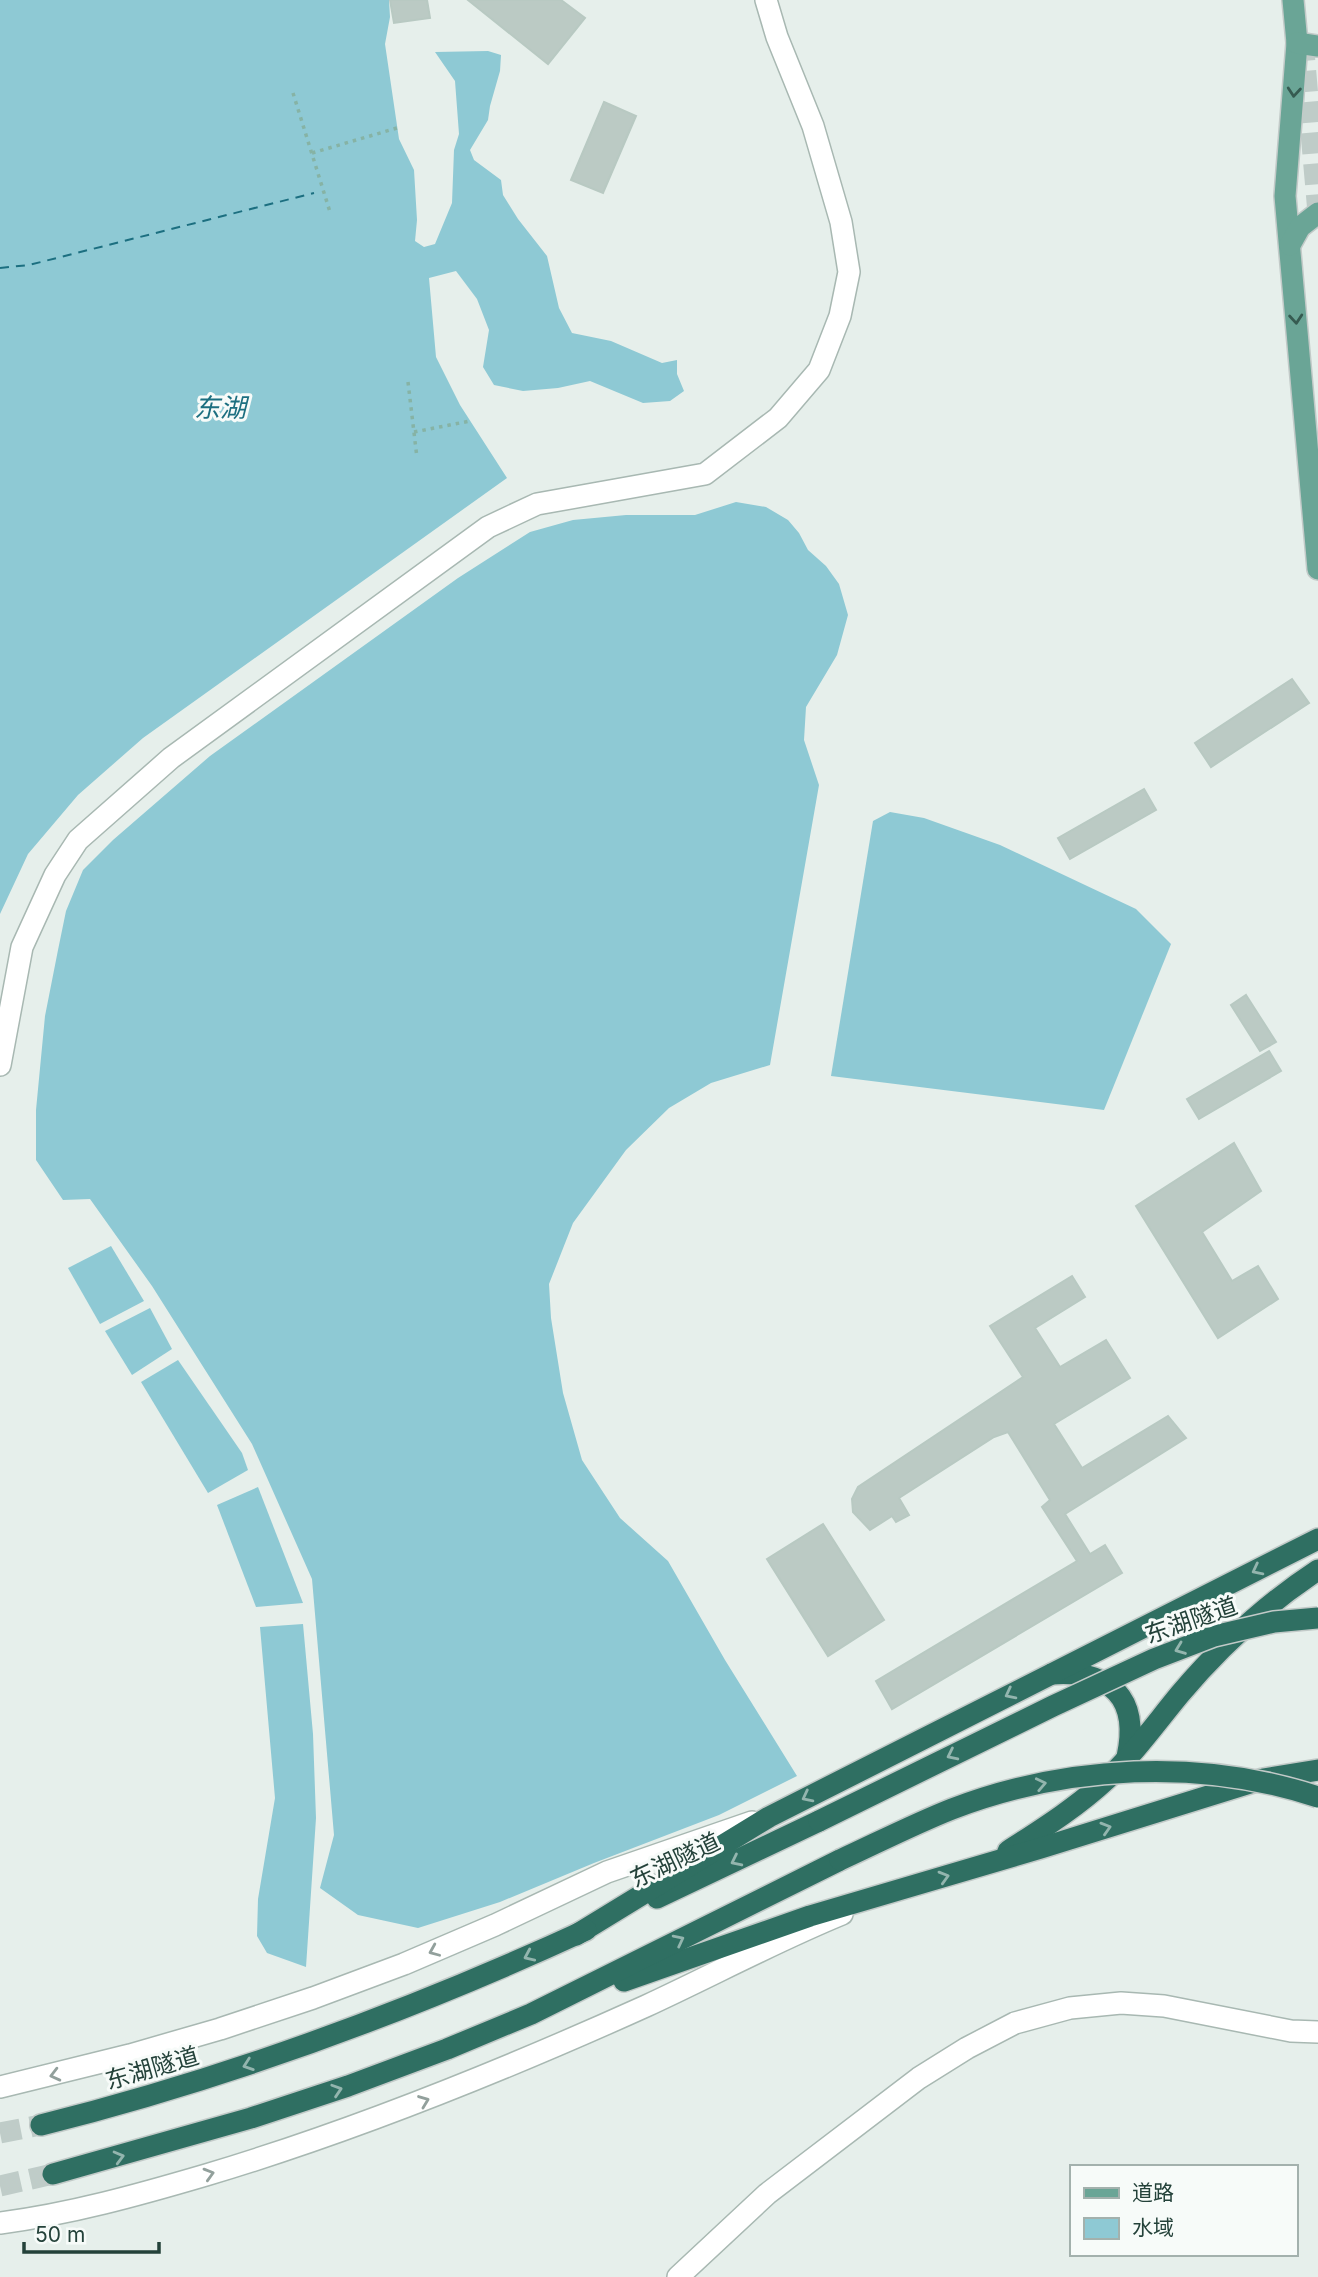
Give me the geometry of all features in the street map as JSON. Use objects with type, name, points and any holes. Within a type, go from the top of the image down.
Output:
[{"type":"highway","points":[[576,1935],[769,1817],[1318,1539]]},
{"type":"highway","points":[[989,1864],[1107,1780],[1219,1652],[1275,1601],[1318,1570]]},
{"type":"highway","name":"东湖隧道","points":[[41,2125],[228,2073],[419,2003],[732,1863],[1153,1659],[1214,1636],[1274,1622],[1318,1618]]},
{"type":"highway","points":[[1049,1674],[1091,1676],[1108,1684],[1119,1694],[1127,1707],[1130,1721],[1126,1759]]},
{"type":"highway","points":[[53,2174],[239,2122],[348,2086],[531,2014],[776,1928],[1263,1779],[1318,1770]]},
{"type":"highway","points":[[531,2014],[840,1860],[953,1809],[1030,1786],[1090,1775],[1166,1772],[1218,1775],[1267,1783],[1318,1797]]},
{"type":"main road","points":[[1293,0],[1308,44],[1285,187],[1318,569]]},
{"type":"main road","points":[[1290,245],[1300,227],[1318,213]]},
{"type":"street","points":[[0,1065],[22,947],[55,875],[78,840],[171,758],[488,527],[537,504],[705,474],[778,418],[819,370],[840,316],[849,272],[842,222],[813,126],[777,37],[766,0]]},
{"type":"street","points":[[0,2087],[130,2055],[313,1998],[404,1964],[495,1925],[607,1871],[769,1817]]},
{"type":"street","points":[[0,2223],[49,2217],[152,2191],[321,2140],[395,2113],[541,2053],[901,1889]]},
{"type":"street","points":[[678,2277],[767,2194],[919,2078],[967,2048],[1015,2024],[1070,2008],[1121,2003],[1164,2006],[1292,2031],[1318,2032]]},
{"type":"path","points":[[293,93],[330,212]]},
{"type":"path","points":[[312,154],[397,128]]},
{"type":"path","points":[[408,382],[417,457]]},
{"type":"path","points":[[414,432],[470,421]]},
{"type":"water","name":"东湖","points":[[0,0],[389,0],[390,17],[385,44],[399,139],[414,170],[417,220],[415,241],[424,247],[435,244],[452,203],[454,150],[459,134],[455,81],[435,52],[488,51],[501,55],[500,71],[488,120],[470,150],[474,160],[501,180],[503,195],[547,256],[559,308],[572,333],[611,341],[662,363],[677,360],[677,374],[684,391],[670,401],[643,403],[590,381],[558,388],[523,391],[494,385],[483,367],[489,330],[477,299],[456,271],[429,278],[436,357],[460,405],[507,478],[143,738],[78,795],[28,854],[0,914]]},
{"type":"water","points":[[736,502],[766,507],[788,520],[808,550],[826,566],[839,584],[848,615],[837,655],[806,707],[804,740],[819,785],[770,1065],[711,1083],[669,1108],[626,1150],[573,1223],[549,1284],[551,1318],[563,1393],[582,1460],[620,1518],[668,1561],[797,1776],[719,1815],[500,1902],[418,1928],[358,1915],[320,1888],[334,1835],[312,1579],[252,1444],[152,1286],[90,1199],[63,1200],[36,1160],[36,1110],[45,1016],[66,911],[83,870],[113,840],[210,756],[458,578],[530,532],[573,520],[626,515],[695,515]]},
{"type":"water","points":[[890,812],[924,818],[1000,845],[1136,909],[1171,944],[1104,1110],[831,1076],[873,821]]},
{"type":"water","points":[[111,1246],[144,1301],[100,1324],[68,1268]]},
{"type":"water","points":[[150,1308],[172,1349],[132,1375],[105,1331]]},
{"type":"water","points":[[178,1360],[242,1453],[248,1470],[208,1493],[141,1382]]},
{"type":"water","points":[[258,1487],[303,1603],[256,1607],[217,1505]]},
{"type":"water","points":[[303,1624],[313,1734],[316,1818],[306,1967],[267,1953],[257,1936],[258,1899],[275,1798],[260,1627]]},
{"type":"building","points":[[390,0],[427,0],[430,18],[394,23]]},
{"type":"building","points":[[468,0],[561,0],[585,18],[548,64]]},
{"type":"building","points":[[604,102],[636,116],[603,193],[571,180]]},
{"type":"building","points":[[1292,679],[1309,703],[1211,767],[1195,743]]},
{"type":"building","points":[[1144,789],[1156,810],[1070,859],[1058,838]]},
{"type":"building","points":[[1246,995],[1276,1042],[1260,1051],[1231,1005]]},
{"type":"building","points":[[1269,1051],[1281,1071],[1199,1119],[1187,1099]]},
{"type":"building","points":[[1234,1143],[1261,1191],[1202,1232],[1232,1281],[1258,1266],[1278,1299],[1218,1338],[1136,1206]]},
{"type":"building","points":[[1072,1276],[1085,1297],[1035,1328],[1060,1367],[1106,1340],[1130,1378],[1054,1424],[1082,1468],[1168,1416],[1186,1438],[1065,1514],[1090,1554],[1105,1545],[1122,1573],[892,1709],[876,1681],[1077,1561],[1042,1507],[1050,1500],[1008,1432],[994,1437],[899,1498],[909,1515],[896,1522],[892,1516],[870,1530],[853,1512],[852,1499],[858,1487],[1023,1377],[990,1326]]},
{"type":"building","points":[[823,1524],[884,1620],[828,1656],[767,1559]]},
{"type":"ferry route","points":[[0,268],[29,265],[314,193]]},
{"type":"tunnel","points":[[1303,40],[1318,213]]},
{"type":"tunnel","points":[[0,2133],[41,2125]]},
{"type":"tunnel","points":[[0,2186],[53,2174]]}]
